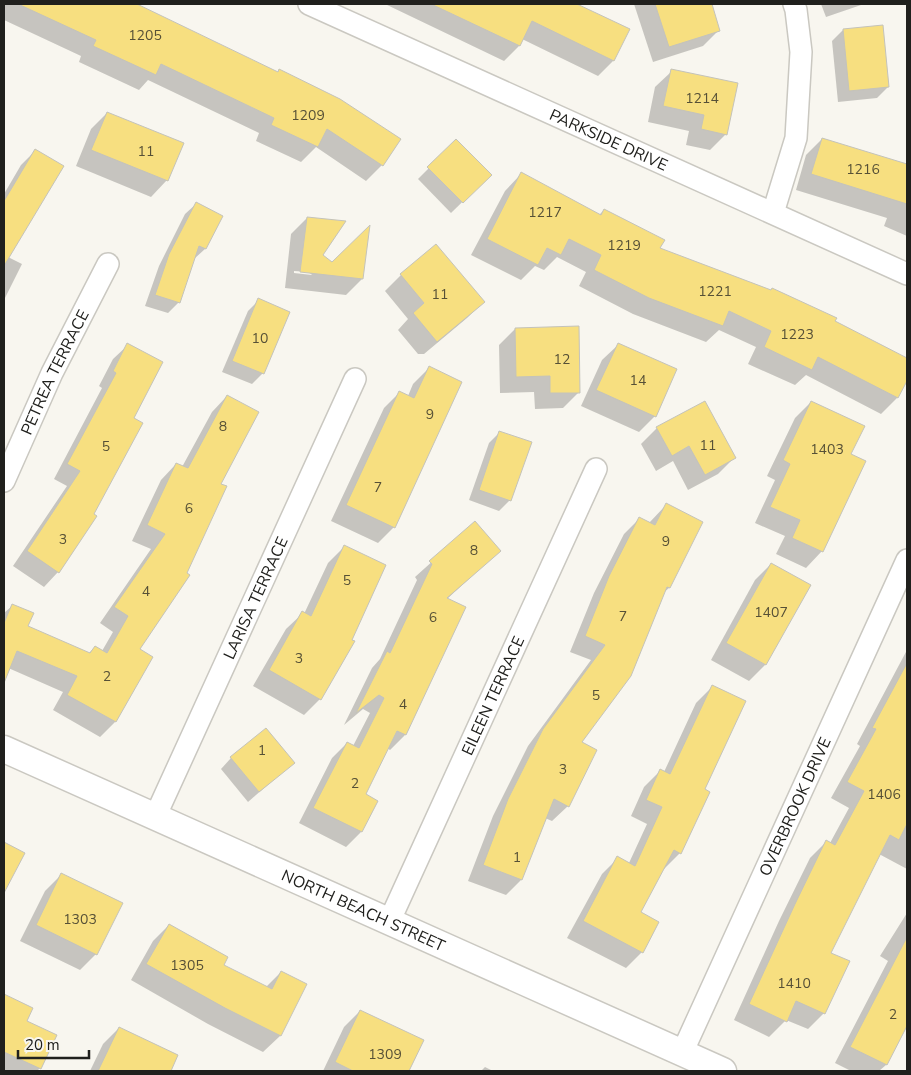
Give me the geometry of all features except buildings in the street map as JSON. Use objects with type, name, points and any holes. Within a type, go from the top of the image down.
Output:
[{"type":"street","name":"PARKSIDE DRIVE","points":[[309,4],[907,274]]},
{"type":"street","points":[[773,212],[796,138],[801,52],[794,4]]},
{"type":"street","name":"PETREA TERRACE","points":[[4,481],[52,373],[108,264]]},
{"type":"street","name":"LARISA TERRACE","points":[[155,817],[355,379]]},
{"type":"street","name":"EILEEN TERRACE","points":[[389,922],[596,469]]},
{"type":"street","name":"OVERBROOK DRIVE","points":[[682,1053],[907,560]]},
{"type":"street","name":"NORTH BEACH STREET","points":[[4,749],[723,1071]]}]
